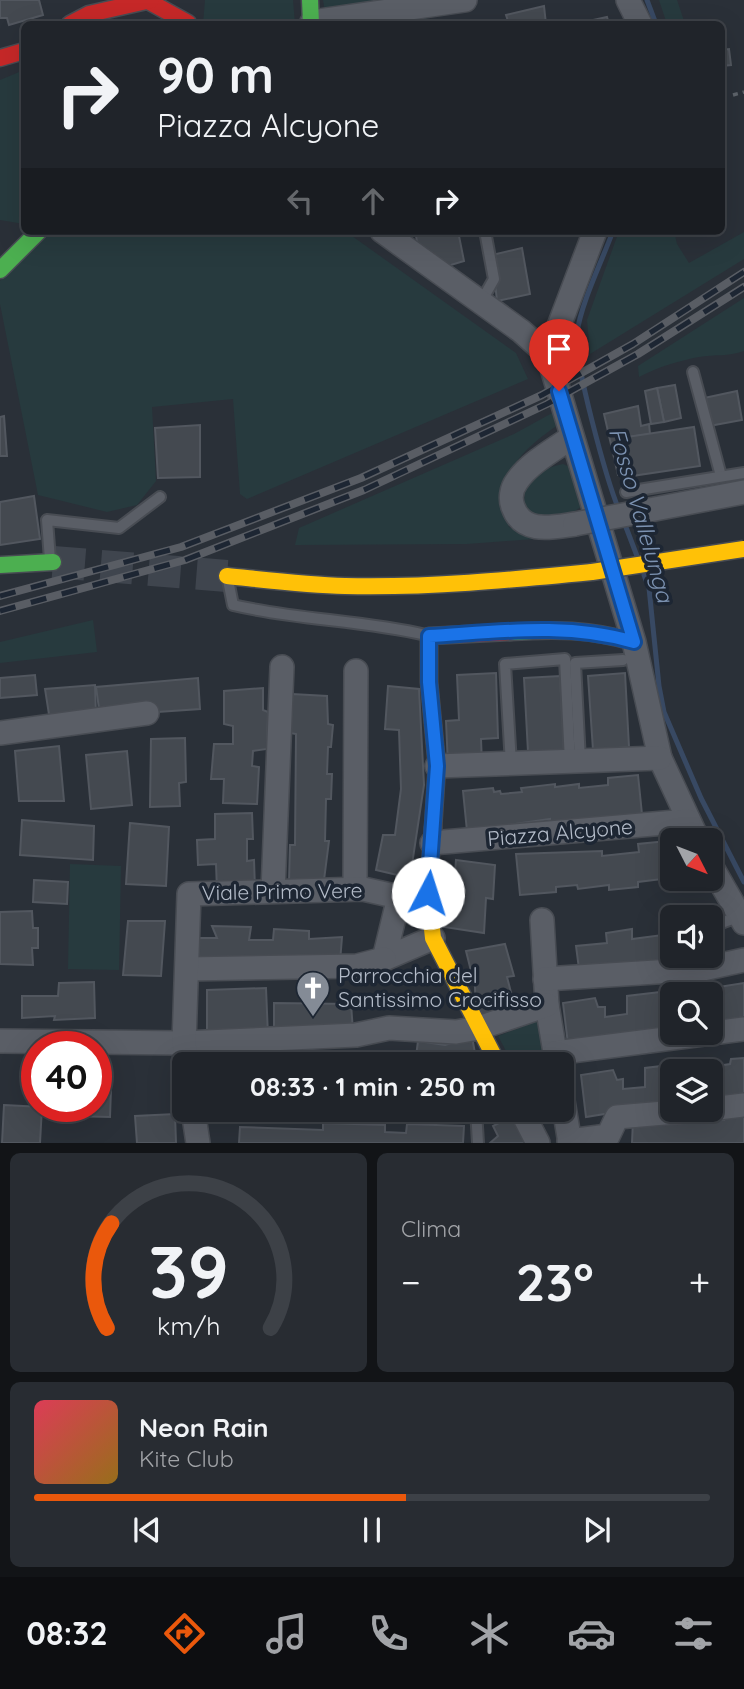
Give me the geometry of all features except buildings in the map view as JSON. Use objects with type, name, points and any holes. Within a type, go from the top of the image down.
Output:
[{"type":"street","points":[[74,17],[149,0],[184,21]]},
{"type":"street","points":[[311,15],[465,0]]},
{"type":"street","points":[[628,0],[638,21]]},
{"type":"street","points":[[189,5],[189,21]]},
{"type":"street","points":[[0,58],[21,52]]},
{"type":"street","points":[[0,270],[35,235]]},
{"type":"street","points":[[388,235],[521,331],[548,355],[593,235]]},
{"type":"street","name":"Piazza Alcyone","points":[[548,355],[628,651],[660,758],[692,828]]},
{"type":"street","points":[[572,437],[522,475],[513,488],[511,501],[517,516],[533,527],[575,524],[744,492]]},
{"type":"street","points":[[227,576],[342,586],[485,583],[592,572],[744,549]]},
{"type":"street","points":[[0,565],[51,562]]},
{"type":"street","points":[[492,1052],[433,937],[428,893],[437,766],[429,682],[429,636],[561,629],[600,632],[628,651]]},
{"type":"street","points":[[273,891],[282,667]]},
{"type":"street","points":[[355,889],[356,671]]},
{"type":"street","points":[[0,733],[147,713]]},
{"type":"street","points":[[437,766],[660,758]]},
{"type":"street","name":"Piazza Alcyone","points":[[432,843],[660,832]]},
{"type":"street","points":[[723,887],[742,920]]},
{"type":"street","name":"Viale Primo Vere","points":[[185,1052],[189,894],[355,889],[399,897]]},
{"type":"street","points":[[384,959],[399,897],[411,899],[428,893]]},
{"type":"street","points":[[542,920],[547,1005],[555,1052]]},
{"type":"street","points":[[187,969],[357,966],[384,959],[433,937]]},
{"type":"street","points":[[545,979],[703,969],[744,960]]},
{"type":"street","points":[[203,1052],[356,1035],[389,1028],[428,1032],[479,1028],[547,1005]]},
{"type":"street","points":[[574,1055],[744,1029]]},
{"type":"street","points":[[0,1041],[172,1053]]},
{"type":"street","points":[[723,1107],[744,1105]]},
{"type":"street","points":[[567,1122],[570,1142],[608,1136],[617,1117],[660,1113]]},
{"type":"street","points":[[195,1122],[198,1143]]},
{"type":"street","points":[[527,1122],[538,1143]]},
{"type":"lane","points":[[481,302],[494,279],[486,235]]},
{"type":"lane","points":[[693,372],[721,476]]},
{"type":"lane","points":[[626,492],[744,472]]},
{"type":"lane","points":[[51,562],[47,520],[119,528],[160,498]]},
{"type":"lane","points":[[227,576],[233,605],[399,629],[429,636]]},
{"type":"lane","points":[[575,761],[575,663],[628,651]]},
{"type":"lane","points":[[511,764],[505,664],[565,659],[575,761]]},
{"type":"lane","points":[[723,924],[742,920]]},
{"type":"lane","points":[[477,1122],[478,1143]]},
{"type":"path","points":[[733,95],[744,92]]},
{"type":"green space","points":[[205,0],[293,0],[295,21],[203,21]]},
{"type":"green space","points":[[323,0],[422,0],[427,21],[326,21]]},
{"type":"green space","points":[[659,0],[677,0],[684,21],[666,21]]},
{"type":"green space","points":[[21,71],[21,224],[0,220],[0,80]]},
{"type":"green space","points":[[744,232],[744,259],[590,354],[587,320],[618,235],[675,235],[677,244],[689,263]]},
{"type":"green space","points":[[46,235],[351,235],[516,353],[528,379],[247,499],[240,494],[233,399],[152,407],[156,481],[137,505],[107,512],[38,495],[0,304],[0,281]]},
{"type":"green space","points":[[744,298],[744,351],[683,360],[639,377],[638,366]]},
{"type":"green space","points":[[554,412],[558,425],[521,456],[506,481],[503,495],[509,527],[534,539],[467,544],[295,545],[299,528],[514,434]]},
{"type":"green space","points":[[563,464],[570,467],[585,504],[571,513],[557,517],[542,517],[527,512],[524,503],[527,486],[539,474]]},
{"type":"green space","points":[[93,620],[97,652],[0,663],[0,642]]},
{"type":"green space","points":[[70,864],[121,866],[119,970],[68,969]]},
{"type":"green space","points":[[537,1021],[543,1052],[507,1052],[498,1036]]},
{"type":"waterway","name":"Fosso Vallelunga","points":[[647,0],[655,21]]},
{"type":"waterway","name":"Fosso Vallelunga","points":[[611,235],[583,309],[577,333],[577,347],[592,421],[619,510]]},
{"type":"waterway","name":"Fosso Vallelunga","points":[[624,522],[637,556]]},
{"type":"waterway","name":"Fosso Vallelunga","points":[[644,575],[649,588],[664,712],[701,798],[744,882]]},
{"type":"tunnel","points":[[53,562],[227,576]]},
{"type":"railway","points":[[0,596],[181,547],[361,478],[542,395],[633,344],[744,272]]},
{"type":"railway","points":[[0,611],[185,560],[364,490],[547,404],[638,354],[744,287]]},
{"type":"traffic: fast","points":[[310,0],[311,21]]},
{"type":"traffic: fast","points":[[0,270],[35,235]]},
{"type":"traffic: fast","points":[[0,565],[53,562]]},
{"type":"traffic: fast","points":[[510,632],[572,631],[634,642]]},
{"type":"traffic: slow","points":[[592,572],[744,549]]},
{"type":"traffic: slow","points":[[227,576],[316,585],[407,586],[592,572]]},
{"type":"traffic: slow","points":[[433,828],[428,893],[433,938],[492,1052]]},
{"type":"traffic: jam","points":[[76,21],[89,14],[151,0]]},
{"type":"traffic: jam","points":[[148,1],[184,21]]},
{"type":"traffic: jam","points":[[0,58],[21,52]]},
{"type":"traffic: jam","points":[[433,828],[437,766],[429,682],[429,636],[510,632]]},
{"type":"place","name":"Parrocchia del Santissimo Crocifisso","points":[[313,1018]]},
{"type":"route","points":[[428,893],[437,766],[429,682],[429,636],[561,629],[600,632],[634,642],[559,391]]}]
